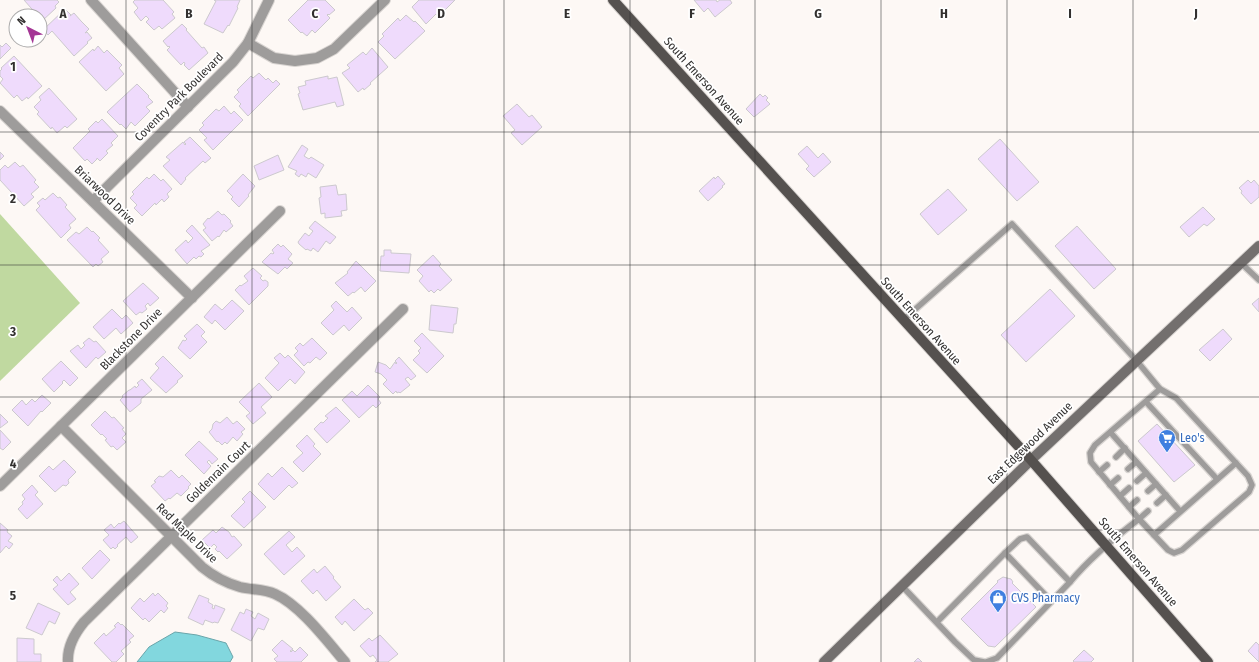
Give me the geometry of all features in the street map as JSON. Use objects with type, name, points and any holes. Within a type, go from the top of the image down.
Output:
[{"type":"main road","name":"South Emerson Avenue","points":[[613,0],[1031,460],[1208,662]]},
{"type":"main road","name":"East Edgewood Avenue","points":[[824,662],[1031,460],[1259,246]]},
{"type":"street","points":[[91,0],[188,107]]},
{"type":"street","name":"Coventry Park Boulevard","points":[[93,201],[233,62],[248,43],[269,0]]},
{"type":"street","points":[[248,43],[274,58],[294,61],[317,58],[334,49],[385,0]]},
{"type":"street","name":"Briarwood Drive","points":[[0,111],[192,298]]},
{"type":"street","name":"Blackstone Drive","points":[[0,486],[280,211]]},
{"type":"street","name":"Goldenrain Court","points":[[68,662],[70,646],[78,629],[84,622],[403,309]]},
{"type":"street","name":"Red Maple Drive","points":[[61,426],[198,564],[213,576],[239,587],[266,591],[287,601],[301,612],[345,662]]},
{"type":"lane","points":[[903,320],[1012,224],[1136,360],[1160,389],[1176,398],[1248,476],[1252,485],[1249,492],[1182,550],[1174,553],[1168,550],[1139,519],[1099,472],[1091,462],[1090,453],[1095,445],[1111,433],[1160,389]]},
{"type":"lane","points":[[1241,263],[1259,280]]},
{"type":"lane","points":[[1146,402],[1217,479]]},
{"type":"lane","points":[[1111,433],[1180,512]]},
{"type":"lane","points":[[1116,457],[1125,448]]},
{"type":"lane","points":[[1128,469],[1136,462]]},
{"type":"lane","points":[[1154,535],[1236,463]]},
{"type":"lane","points":[[1099,472],[1107,465]]},
{"type":"lane","points":[[1137,481],[1146,473]]},
{"type":"lane","points":[[1110,485],[1118,478]]},
{"type":"lane","points":[[1148,491],[1156,484]]},
{"type":"lane","points":[[1120,496],[1128,488]]},
{"type":"lane","points":[[1157,503],[1166,495]]},
{"type":"lane","points":[[1129,507],[1137,500]]},
{"type":"lane","points":[[902,586],[974,660],[985,662],[997,658],[1081,569],[1148,511]]},
{"type":"lane","points":[[936,622],[1020,539],[1027,537],[1070,582]]},
{"type":"lane","points":[[1005,553],[1052,601]]},
{"type":"green space","points":[[0,214],[80,303],[0,381]]},
{"type":"water","points":[[175,632],[197,635],[226,643],[233,657],[230,662],[137,662],[149,647]]},
{"type":"building","points":[[24,0],[57,0],[59,2],[55,6],[56,8],[48,15],[48,8],[31,8]]},
{"type":"building","points":[[135,0],[163,0],[174,12],[172,14],[175,18],[162,29],[159,26],[154,30],[146,22],[149,19],[146,16],[141,21],[134,12],[138,8],[133,2]]},
{"type":"building","points":[[214,0],[240,0],[237,7],[238,8],[229,26],[228,25],[223,33],[204,24],[216,1]]},
{"type":"building","points":[[308,0],[325,0],[335,10],[327,15],[330,18],[315,33],[312,30],[307,36],[302,32],[301,33],[288,20]]},
{"type":"building","points":[[419,0],[455,0],[438,17],[436,14],[426,24],[412,7]]},
{"type":"building","points":[[694,0],[716,0],[717,2],[720,0],[730,0],[732,3],[715,17],[708,8],[704,12]]},
{"type":"building","points":[[65,9],[71,15],[70,16],[74,13],[89,29],[85,33],[87,32],[92,38],[74,56],[52,31],[48,35],[48,25]]},
{"type":"building","points":[[406,15],[414,22],[415,21],[425,31],[395,59],[378,42],[384,36],[382,34],[398,18],[400,21]]},
{"type":"building","points":[[182,24],[208,53],[189,70],[184,65],[184,62],[181,65],[167,50],[170,47],[168,47],[163,41]]},
{"type":"building","points":[[6,43],[8,48],[11,48],[0,59],[0,45],[2,47]]},
{"type":"building","points":[[98,46],[104,53],[107,50],[122,65],[119,68],[124,74],[106,91],[79,62],[93,49],[94,51]]},
{"type":"building","points":[[372,48],[388,67],[364,90],[363,88],[358,92],[342,73],[350,68],[347,65],[363,52],[366,55]]},
{"type":"building","points":[[14,56],[42,86],[28,99],[27,97],[22,101],[17,95],[14,98],[0,83],[3,79],[0,76],[1,68]]},
{"type":"building","points":[[259,73],[266,80],[268,78],[273,83],[276,80],[280,84],[248,116],[239,106],[241,104],[234,97],[239,92],[237,90],[251,76],[253,78]]},
{"type":"building","points":[[328,76],[328,79],[337,77],[344,105],[337,107],[335,102],[303,110],[298,94],[300,93],[298,87],[306,85],[305,81]]},
{"type":"building","points":[[137,84],[153,102],[146,107],[150,111],[135,126],[131,122],[126,129],[107,112]]},
{"type":"building","points":[[49,88],[77,119],[67,128],[65,126],[57,133],[52,127],[51,129],[37,114],[39,112],[34,107],[41,100],[39,97]]},
{"type":"building","points":[[760,94],[763,97],[765,95],[768,98],[766,100],[770,104],[754,117],[746,109]]},
{"type":"building","points":[[517,104],[529,117],[532,115],[542,127],[522,145],[511,133],[515,130],[503,116]]},
{"type":"building","points":[[224,106],[231,114],[234,111],[243,120],[213,150],[204,140],[207,138],[199,130],[204,125],[202,123],[216,109],[219,111]]},
{"type":"building","points":[[102,119],[118,136],[111,143],[113,145],[106,151],[108,153],[100,161],[97,158],[92,164],[87,159],[85,161],[73,148],[90,131],[88,129],[96,121],[98,123]]},
{"type":"building","points":[[190,137],[211,158],[205,163],[203,161],[185,178],[186,179],[181,185],[163,166],[170,160],[166,157],[183,142],[185,145],[186,144],[184,142]]},
{"type":"building","points":[[1000,139],[1039,182],[1017,201],[978,159]]},
{"type":"building","points":[[302,145],[308,149],[304,156],[309,159],[311,157],[324,165],[316,178],[308,173],[306,177],[301,174],[299,177],[295,174],[297,171],[288,167]]},
{"type":"building","points":[[807,146],[818,158],[823,153],[831,162],[814,177],[806,169],[809,166],[798,154]]},
{"type":"building","points":[[0,152],[4,156],[0,160]]},
{"type":"building","points":[[278,155],[284,170],[259,180],[254,166]]},
{"type":"building","points":[[15,162],[20,167],[23,165],[36,180],[34,182],[39,187],[31,194],[34,197],[24,206],[0,180],[0,170],[5,165],[8,168]]},
{"type":"building","points":[[154,174],[161,181],[163,179],[172,189],[167,194],[169,197],[164,202],[162,199],[156,205],[155,203],[142,216],[134,208],[137,205],[130,198],[134,194],[132,192],[147,177],[149,179]]},
{"type":"building","points":[[243,174],[255,186],[248,195],[249,196],[239,207],[231,199],[233,197],[227,191]]},
{"type":"building","points":[[718,176],[725,184],[708,201],[699,191],[714,177],[715,179]]},
{"type":"building","points":[[1248,180],[1251,183],[1254,180],[1259,186],[1259,197],[1251,204],[1241,193],[1242,191],[1239,188]]},
{"type":"building","points":[[336,185],[338,195],[346,194],[347,210],[341,211],[342,216],[325,218],[325,213],[321,214],[319,198],[321,197],[320,187]]},
{"type":"building","points":[[948,189],[967,210],[938,235],[920,214]]},
{"type":"building","points":[[53,193],[58,198],[60,197],[67,205],[65,207],[76,219],[69,225],[71,228],[61,238],[36,210],[40,206],[37,203],[43,198],[45,200]]},
{"type":"building","points":[[1203,207],[1215,219],[1207,226],[1204,224],[1189,237],[1180,227]]},
{"type":"building","points":[[218,211],[222,215],[224,214],[231,221],[230,222],[233,226],[226,232],[224,230],[219,237],[218,236],[212,241],[203,230],[206,228],[203,224],[208,218],[209,219]]},
{"type":"building","points":[[315,221],[336,237],[330,244],[326,241],[318,252],[313,248],[311,251],[306,250],[298,242],[305,233],[309,236],[313,231],[309,228]]},
{"type":"building","points":[[192,225],[210,245],[201,251],[204,254],[201,257],[199,256],[196,259],[194,257],[187,264],[175,250],[186,240],[188,243],[193,238],[186,231]]},
{"type":"building","points":[[1077,226],[1116,269],[1094,289],[1055,246]]},
{"type":"building","points":[[87,227],[100,238],[98,240],[109,252],[101,259],[103,262],[98,266],[96,264],[93,267],[67,240],[76,232],[79,234]]},
{"type":"building","points":[[278,244],[281,247],[283,245],[292,254],[288,259],[293,263],[287,269],[285,267],[278,274],[262,262],[271,253],[274,253],[272,250]]},
{"type":"building","points":[[384,250],[391,250],[391,253],[411,254],[409,273],[380,271],[381,256],[384,256]]},
{"type":"building","points":[[433,255],[441,264],[439,266],[452,280],[440,291],[438,289],[434,293],[431,290],[429,292],[419,281],[423,276],[417,270]]},
{"type":"building","points":[[356,261],[376,281],[365,292],[361,287],[348,296],[335,283],[348,273],[347,272]]},
{"type":"building","points":[[253,268],[262,276],[260,278],[263,281],[265,280],[268,282],[268,286],[249,305],[235,290],[240,285],[241,286],[248,281],[244,276]]},
{"type":"building","points":[[143,283],[159,298],[150,306],[148,303],[145,306],[147,309],[136,315],[123,301]]},
{"type":"building","points":[[1050,289],[1075,316],[1026,362],[1001,335]]},
{"type":"building","points":[[1259,298],[1259,312],[1252,304]]},
{"type":"building","points":[[232,300],[244,311],[225,330],[215,320],[212,324],[204,317],[215,304],[222,310]]},
{"type":"building","points":[[336,301],[347,312],[352,307],[362,318],[349,331],[344,325],[333,335],[321,323],[334,310],[331,306]]},
{"type":"building","points":[[431,305],[458,308],[453,333],[429,330]]},
{"type":"building","points":[[112,309],[122,319],[126,315],[133,323],[121,334],[116,328],[104,339],[93,327]]},
{"type":"building","points":[[197,324],[205,332],[201,336],[207,342],[190,359],[178,348],[183,340],[185,341],[187,339],[184,336]]},
{"type":"building","points":[[1223,329],[1232,339],[1210,361],[1199,350]]},
{"type":"building","points":[[422,333],[444,356],[427,373],[413,360],[420,353],[418,351],[421,348],[414,341]]},
{"type":"building","points":[[89,338],[94,342],[96,341],[106,352],[98,359],[96,357],[86,368],[70,351],[78,345],[81,349],[85,345],[83,343]]},
{"type":"building","points":[[312,338],[327,353],[320,360],[316,357],[304,366],[294,355],[298,351],[295,348],[300,343],[303,346]]},
{"type":"building","points":[[280,353],[285,358],[288,355],[305,372],[295,384],[290,379],[278,391],[265,378],[279,363],[274,358]]},
{"type":"building","points":[[163,356],[183,376],[166,393],[150,378],[159,368],[155,364]]},
{"type":"building","points":[[399,357],[416,376],[411,380],[408,377],[405,379],[410,385],[400,393],[397,393],[396,391],[393,394],[383,384],[387,380],[381,374],[375,372],[378,362],[386,365],[390,369],[395,362],[396,364],[397,363],[395,361]]},
{"type":"building","points":[[61,361],[78,378],[70,386],[64,380],[54,392],[42,379]]},
{"type":"building","points":[[142,379],[152,390],[141,399],[141,403],[130,412],[120,400],[129,390],[135,386],[136,388],[139,385],[137,383]]},
{"type":"building","points":[[259,383],[272,397],[261,407],[266,413],[253,424],[246,416],[250,413],[239,402]]},
{"type":"building","points":[[368,385],[380,397],[378,399],[381,403],[376,408],[373,405],[359,418],[342,400],[352,391],[357,396]]},
{"type":"building","points":[[42,395],[51,403],[42,412],[41,411],[28,426],[12,410],[22,400],[26,405],[32,399],[35,402]]},
{"type":"building","points":[[336,407],[350,421],[327,443],[314,429],[328,418],[325,416]]},
{"type":"building","points":[[105,411],[112,418],[114,417],[124,428],[122,429],[126,434],[122,438],[126,442],[117,450],[113,446],[111,447],[105,440],[107,439],[91,425]]},
{"type":"building","points":[[0,414],[8,422],[0,428]]},
{"type":"building","points":[[227,417],[233,424],[237,421],[245,429],[241,432],[243,434],[237,441],[233,437],[227,444],[225,442],[222,445],[218,441],[217,442],[209,432],[216,421],[220,423]]},
{"type":"building","name":"Leo's","points":[[1157,424],[1195,465],[1174,482],[1138,441]]},
{"type":"building","points":[[0,430],[11,442],[3,450],[0,448]]},
{"type":"building","points":[[307,435],[315,444],[313,446],[321,454],[303,472],[293,462],[303,453],[296,446]]},
{"type":"building","points":[[199,441],[218,459],[212,464],[209,460],[207,462],[211,466],[204,474],[185,455]]},
{"type":"building","points":[[64,460],[76,472],[68,480],[69,483],[66,486],[63,485],[55,492],[39,476],[49,466],[53,470]]},
{"type":"building","points":[[282,467],[298,483],[292,488],[289,485],[274,500],[258,484],[268,473],[272,477]]},
{"type":"building","points":[[171,470],[179,478],[182,475],[191,484],[181,496],[177,493],[165,501],[151,486],[156,482],[154,481],[159,476],[163,477]]},
{"type":"building","points":[[32,485],[38,492],[35,495],[43,504],[27,519],[18,509],[23,504],[22,502],[25,499],[22,495]]},
{"type":"building","points":[[250,491],[266,507],[244,528],[231,516],[245,502],[242,499]]},
{"type":"building","points":[[124,521],[138,537],[131,543],[126,537],[117,545],[118,546],[115,549],[113,547],[111,549],[103,540],[109,535],[104,530],[111,524],[114,528],[119,523],[120,524]]},
{"type":"building","points":[[0,523],[12,536],[8,541],[13,544],[9,549],[6,546],[0,553]]},
{"type":"building","points":[[222,527],[229,532],[232,537],[234,536],[242,545],[227,559],[215,549],[217,547],[214,544],[210,548],[202,540],[213,530],[216,533]]},
{"type":"building","points":[[289,531],[295,537],[286,545],[292,552],[297,547],[305,556],[284,575],[264,554]]},
{"type":"building","points":[[100,550],[110,560],[92,579],[82,568]]},
{"type":"building","points":[[325,566],[341,587],[326,601],[317,590],[313,594],[301,581],[314,569],[317,573]]},
{"type":"building","points":[[69,573],[79,584],[70,592],[76,599],[68,605],[53,589],[58,585],[53,580],[57,576],[61,581]]},
{"type":"building","name":"CVS Pharmacy","points":[[1003,577],[1011,579],[1013,582],[1012,583],[1036,607],[995,647],[988,646],[961,619],[998,582],[997,581]]},
{"type":"building","points":[[153,593],[155,596],[158,593],[168,603],[166,606],[168,608],[164,613],[161,610],[149,622],[145,618],[143,620],[131,608],[140,598],[144,602]]},
{"type":"building","points":[[199,595],[209,599],[208,602],[213,605],[212,608],[214,609],[215,605],[225,609],[218,623],[205,620],[203,625],[188,618]]},
{"type":"building","points":[[354,599],[365,610],[368,608],[373,613],[354,631],[345,621],[342,625],[335,617]]},
{"type":"building","points":[[38,603],[60,613],[55,624],[49,621],[42,635],[26,628]]},
{"type":"building","points":[[246,609],[253,612],[251,616],[255,619],[258,613],[269,619],[264,630],[258,628],[251,641],[231,630],[240,612],[244,614]]},
{"type":"building","points":[[118,622],[134,636],[129,640],[131,642],[121,651],[124,654],[116,662],[112,662],[94,643],[104,633],[106,636],[116,627],[114,626]]},
{"type":"building","points":[[380,635],[398,654],[388,662],[375,662],[377,660],[373,655],[370,657],[360,646],[369,638],[372,641]]},
{"type":"building","points":[[17,638],[34,639],[34,654],[41,654],[41,662],[17,662]]},
{"type":"building","points":[[282,640],[293,649],[290,651],[291,652],[293,650],[295,652],[300,647],[308,655],[301,662],[277,662],[274,659],[278,656],[272,650]]},
{"type":"building","points":[[1256,642],[1259,645],[1259,662],[1248,651]]},
{"type":"building","points":[[1084,650],[1094,659],[1091,662],[1074,662],[1073,661]]},
{"type":"building","points":[[918,658],[922,662],[914,662]]},
{"type":"place","name":"Leo's","points":[[1167,453]]},
{"type":"place","name":"CVS Pharmacy","points":[[998,613]]}]
